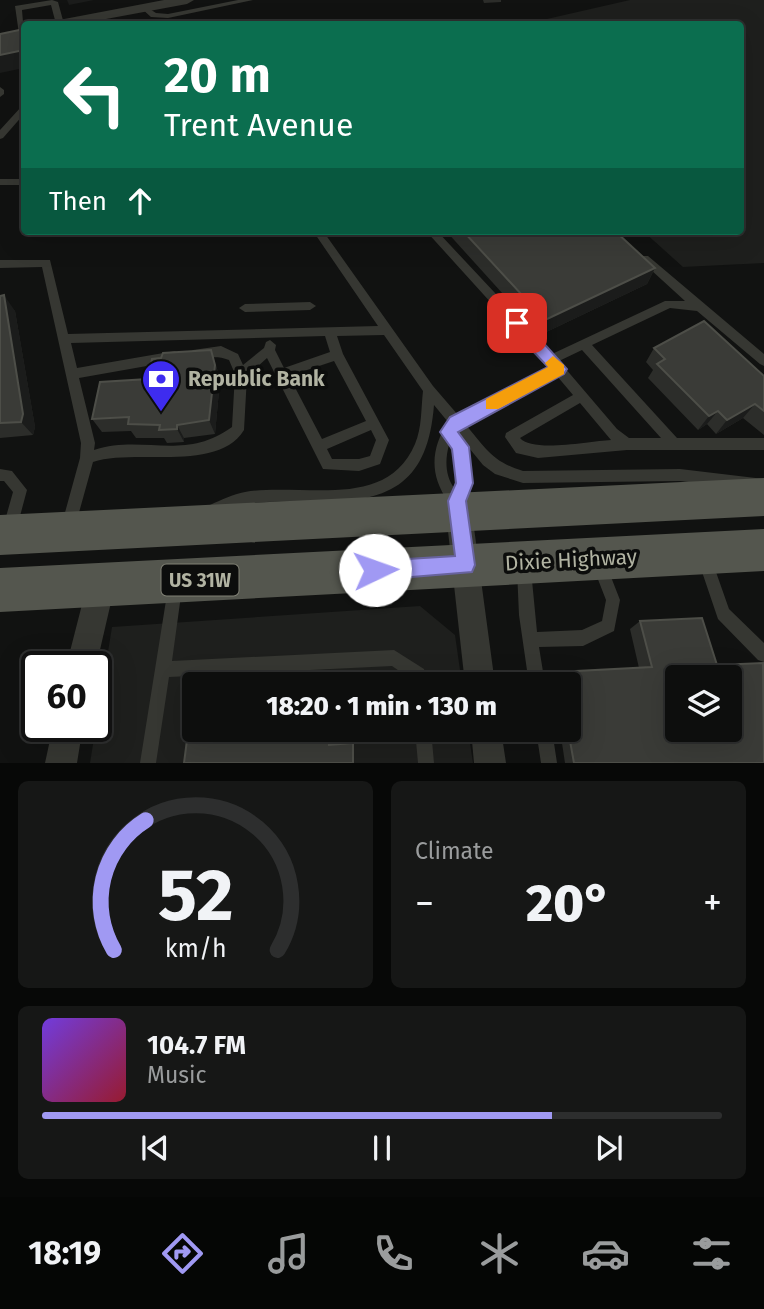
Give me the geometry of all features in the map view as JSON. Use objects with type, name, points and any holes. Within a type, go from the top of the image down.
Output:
[{"type":"main road","points":[[4,535],[169,527],[458,507],[764,497]]},
{"type":"main road","name":"Dixie Highway","points":[[0,590],[764,550]]},
{"type":"street","points":[[94,21],[135,6],[187,0]]},
{"type":"street","points":[[458,507],[478,672]]},
{"type":"street","points":[[85,651],[101,585]]},
{"type":"street","points":[[61,763],[65,742]]},
{"type":"street","points":[[487,742],[490,763]]},
{"type":"lane","points":[[135,6],[148,13],[168,16],[250,0]]},
{"type":"lane","points":[[19,32],[18,8],[54,2],[58,21]]},
{"type":"lane","points":[[0,136],[21,112]]},
{"type":"lane","points":[[0,182],[21,182]]},
{"type":"lane","points":[[321,235],[452,427],[460,447],[464,483],[458,507]]},
{"type":"lane","points":[[435,235],[555,365],[612,433],[627,444]]},
{"type":"lane","points":[[631,248],[764,361]]},
{"type":"lane","points":[[0,264],[46,262],[88,443],[88,458],[67,532]]},
{"type":"lane","points":[[458,507],[444,485],[440,445],[452,427],[555,365],[584,344],[669,304],[700,307]]},
{"type":"lane","points":[[245,308],[310,306]]},
{"type":"lane","points":[[64,339],[386,330]]},
{"type":"lane","points":[[271,333],[270,350],[279,374],[328,465],[359,465],[375,460],[383,440],[337,355],[330,332]]},
{"type":"lane","points":[[584,344],[674,444]]},
{"type":"lane","points":[[241,373],[270,350]]},
{"type":"lane","points":[[72,374],[153,359],[221,351],[234,357],[241,373],[238,430],[225,442],[199,449],[149,453],[103,451],[88,458]]},
{"type":"lane","points":[[279,374],[337,355]]},
{"type":"lane","points":[[169,527],[244,498],[372,494],[401,476],[414,461],[422,444],[429,390]]},
{"type":"lane","points":[[582,396],[511,437],[522,449],[538,452],[627,444],[764,444]]},
{"type":"lane","points":[[318,447],[374,423]]},
{"type":"lane","points":[[452,427],[500,470],[523,477],[680,475],[764,485]]},
{"type":"lane","points":[[0,475],[6,475],[20,491],[4,535]]},
{"type":"lane","points":[[703,553],[723,614],[764,654]]},
{"type":"lane","points":[[531,640],[583,638],[609,626],[613,600],[597,558]]},
{"type":"lane","points":[[524,562],[535,672]]},
{"type":"lane","points":[[148,763],[176,581]]},
{"type":"lane","points":[[162,669],[394,658],[415,672]]},
{"type":"lane","points":[[424,742],[426,763]]},
{"type":"lane","points":[[546,742],[549,763]]},
{"type":"shaded area","points":[[630,0],[764,0],[764,263],[683,267],[647,235],[744,235],[744,21],[538,21]]},
{"type":"shaded area","points":[[420,606],[455,635],[460,672],[182,672],[182,742],[470,742],[473,763],[90,763],[93,742],[112,742],[112,651],[108,651],[112,627]]},
{"type":"building","points":[[21,30],[21,51],[0,55],[0,34]]},
{"type":"building","points":[[467,235],[619,235],[655,268],[545,320]]},
{"type":"building","points":[[4,295],[23,414],[21,422],[0,423],[0,296]]},
{"type":"building","points":[[704,321],[764,376],[764,411],[755,404],[727,420],[718,411],[709,416],[657,364],[665,359],[654,348]]},
{"type":"building","name":"Republic Bank","points":[[211,350],[215,365],[209,420],[177,425],[177,429],[159,430],[160,425],[128,424],[129,417],[92,419],[100,382],[148,379],[152,359],[161,358],[163,353]]},
{"type":"building","points":[[702,618],[717,665],[763,663],[764,763],[574,763],[570,742],[581,742],[581,672],[558,672],[652,667],[640,621]]},
{"type":"building","points":[[187,742],[329,742],[329,745],[353,743],[353,763],[184,763]]},
{"type":"slow traffic","points":[[492,404],[559,369],[553,363]]},
{"type":"place","name":"Republic Bank","points":[[161,413]]},
{"type":"route","points":[[375,570],[465,565],[457,501],[464,483],[460,447],[448,432],[456,422],[559,369],[517,323]]}]
